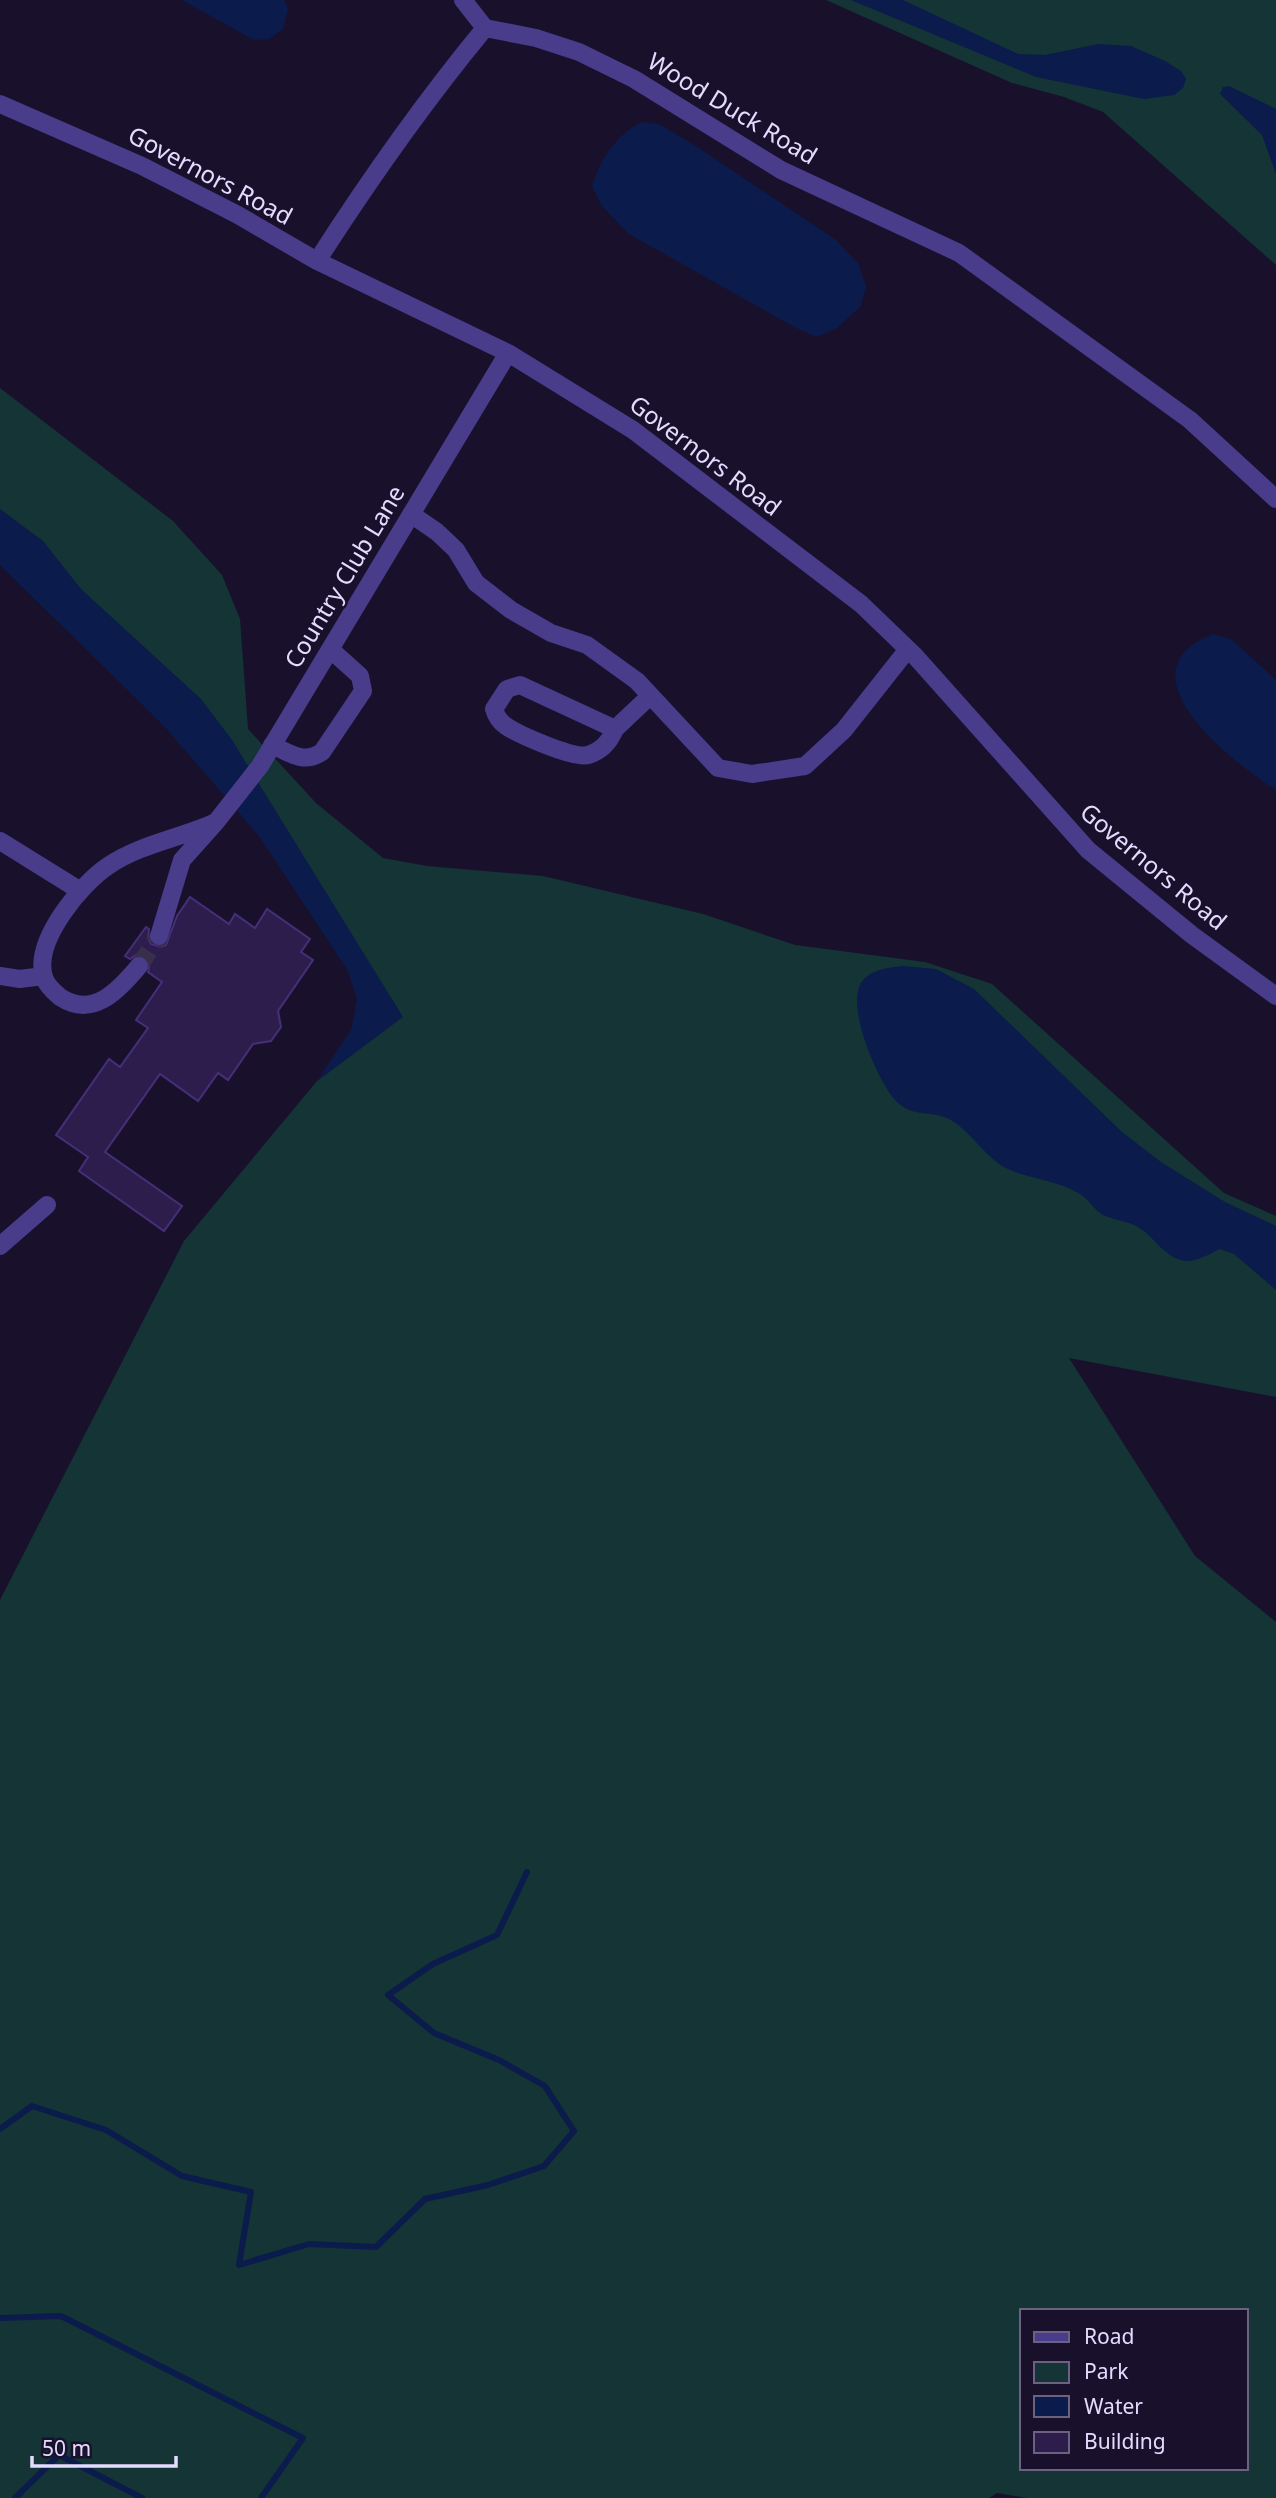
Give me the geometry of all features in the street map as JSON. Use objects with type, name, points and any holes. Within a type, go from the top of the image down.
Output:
[{"type":"street","points":[[317,261],[415,115],[485,28],[463,0]]},
{"type":"street","name":"Wood Duck Road","points":[[485,28],[536,38],[579,52],[634,79],[781,170],[959,253],[1190,420],[1276,499]]},
{"type":"street","name":"Governors Road","points":[[0,104],[174,182],[317,261],[508,353],[633,430],[861,604],[908,649],[1088,850],[1192,935],[1276,996]]},
{"type":"street","name":"Country Club Lane","points":[[159,936],[182,860],[222,816],[260,766],[508,353]]},
{"type":"street","points":[[411,514],[437,532],[456,550],[476,583],[502,603],[551,633],[587,645],[637,681],[718,768],[752,774],[805,765],[845,730],[908,649]]},
{"type":"street","points":[[272,746],[303,759],[312,759],[322,752],[363,691],[360,676],[330,649]]},
{"type":"street","points":[[615,729],[520,685],[507,689],[494,709],[496,716],[506,726],[572,755],[589,755],[605,746],[615,729],[650,696]]},
{"type":"street","name":"Country Club Lane","points":[[43,976],[44,956],[59,918],[79,890],[107,866],[127,855],[188,835],[222,816]]},
{"type":"street","points":[[0,841],[79,890]]},
{"type":"street","points":[[0,976],[20,979],[43,976],[52,991],[70,1003],[86,1006],[106,999],[139,966]]},
{"type":"street","points":[[0,1246],[7,1243],[47,1205]]},
{"type":"green space","points":[[826,0],[1276,0],[1276,265],[1103,112],[1064,97],[1012,83]]},
{"type":"green space","points":[[0,388],[173,521],[222,575],[240,619],[248,729],[316,803],[383,858],[427,866],[543,876],[703,914],[795,945],[925,962],[992,984],[1224,1193],[1276,1216],[1276,1397],[1069,1358],[1195,1556],[1276,1622],[1276,2498],[1027,2498],[997,2493],[989,2498],[0,2498],[0,1600],[184,1241],[317,1081],[402,1017],[289,860],[0,542]]},
{"type":"water","points":[[182,0],[284,0],[288,9],[283,29],[269,39],[254,40]]},
{"type":"water","points":[[851,0],[903,0],[1018,54],[1045,55],[1098,44],[1131,46],[1165,61],[1181,71],[1186,79],[1183,88],[1174,95],[1144,99],[1036,77]]},
{"type":"water","points":[[1229,86],[1276,109],[1276,174],[1262,135],[1220,94],[1223,87]]},
{"type":"water","points":[[642,122],[659,124],[699,148],[836,240],[858,263],[866,286],[861,306],[837,328],[817,337],[796,328],[629,234],[601,205],[592,186],[617,140]]},
{"type":"water","points":[[0,509],[43,541],[81,589],[201,699],[232,740],[403,1017],[317,1081],[351,1030],[357,999],[348,971],[259,836],[163,725],[0,565]]},
{"type":"water","points":[[1213,634],[1231,639],[1276,680],[1276,790],[1211,738],[1192,716],[1179,693],[1176,670],[1186,650]]},
{"type":"water","points":[[903,966],[936,969],[974,989],[1122,1132],[1161,1162],[1225,1202],[1276,1226],[1276,1290],[1234,1254],[1220,1249],[1194,1260],[1177,1259],[1138,1227],[1103,1215],[1080,1194],[1001,1165],[965,1130],[949,1119],[909,1110],[896,1101],[881,1078],[866,1044],[857,994],[861,983],[869,975]]},
{"type":"building","points":[[190,897],[229,924],[235,914],[255,928],[267,909],[310,939],[301,952],[313,960],[278,1011],[281,1027],[271,1041],[253,1044],[228,1080],[218,1073],[198,1101],[160,1074],[105,1152],[182,1206],[164,1231],[79,1171],[88,1157],[56,1135],[109,1059],[120,1067],[148,1028],[136,1020],[162,982],[148,972],[150,963],[146,957],[136,955],[130,959],[125,956],[146,927],[149,929],[148,938],[151,944],[161,947],[166,945],[177,916]]},
{"type":"waterway","points":[[0,2129],[32,2106],[106,2130],[182,2176],[251,2192],[239,2265],[309,2244],[376,2247],[425,2199],[488,2185],[544,2166],[574,2131],[545,2086],[499,2060],[434,2033],[388,1995],[433,1964],[497,1935],[527,1872]]},
{"type":"waterway","points":[[0,2318],[61,2316],[303,2438],[261,2498]]},
{"type":"waterway","points":[[15,2498],[59,2455],[142,2498]]},
{"type":"tunnel","points":[[139,966],[159,936]]}]
